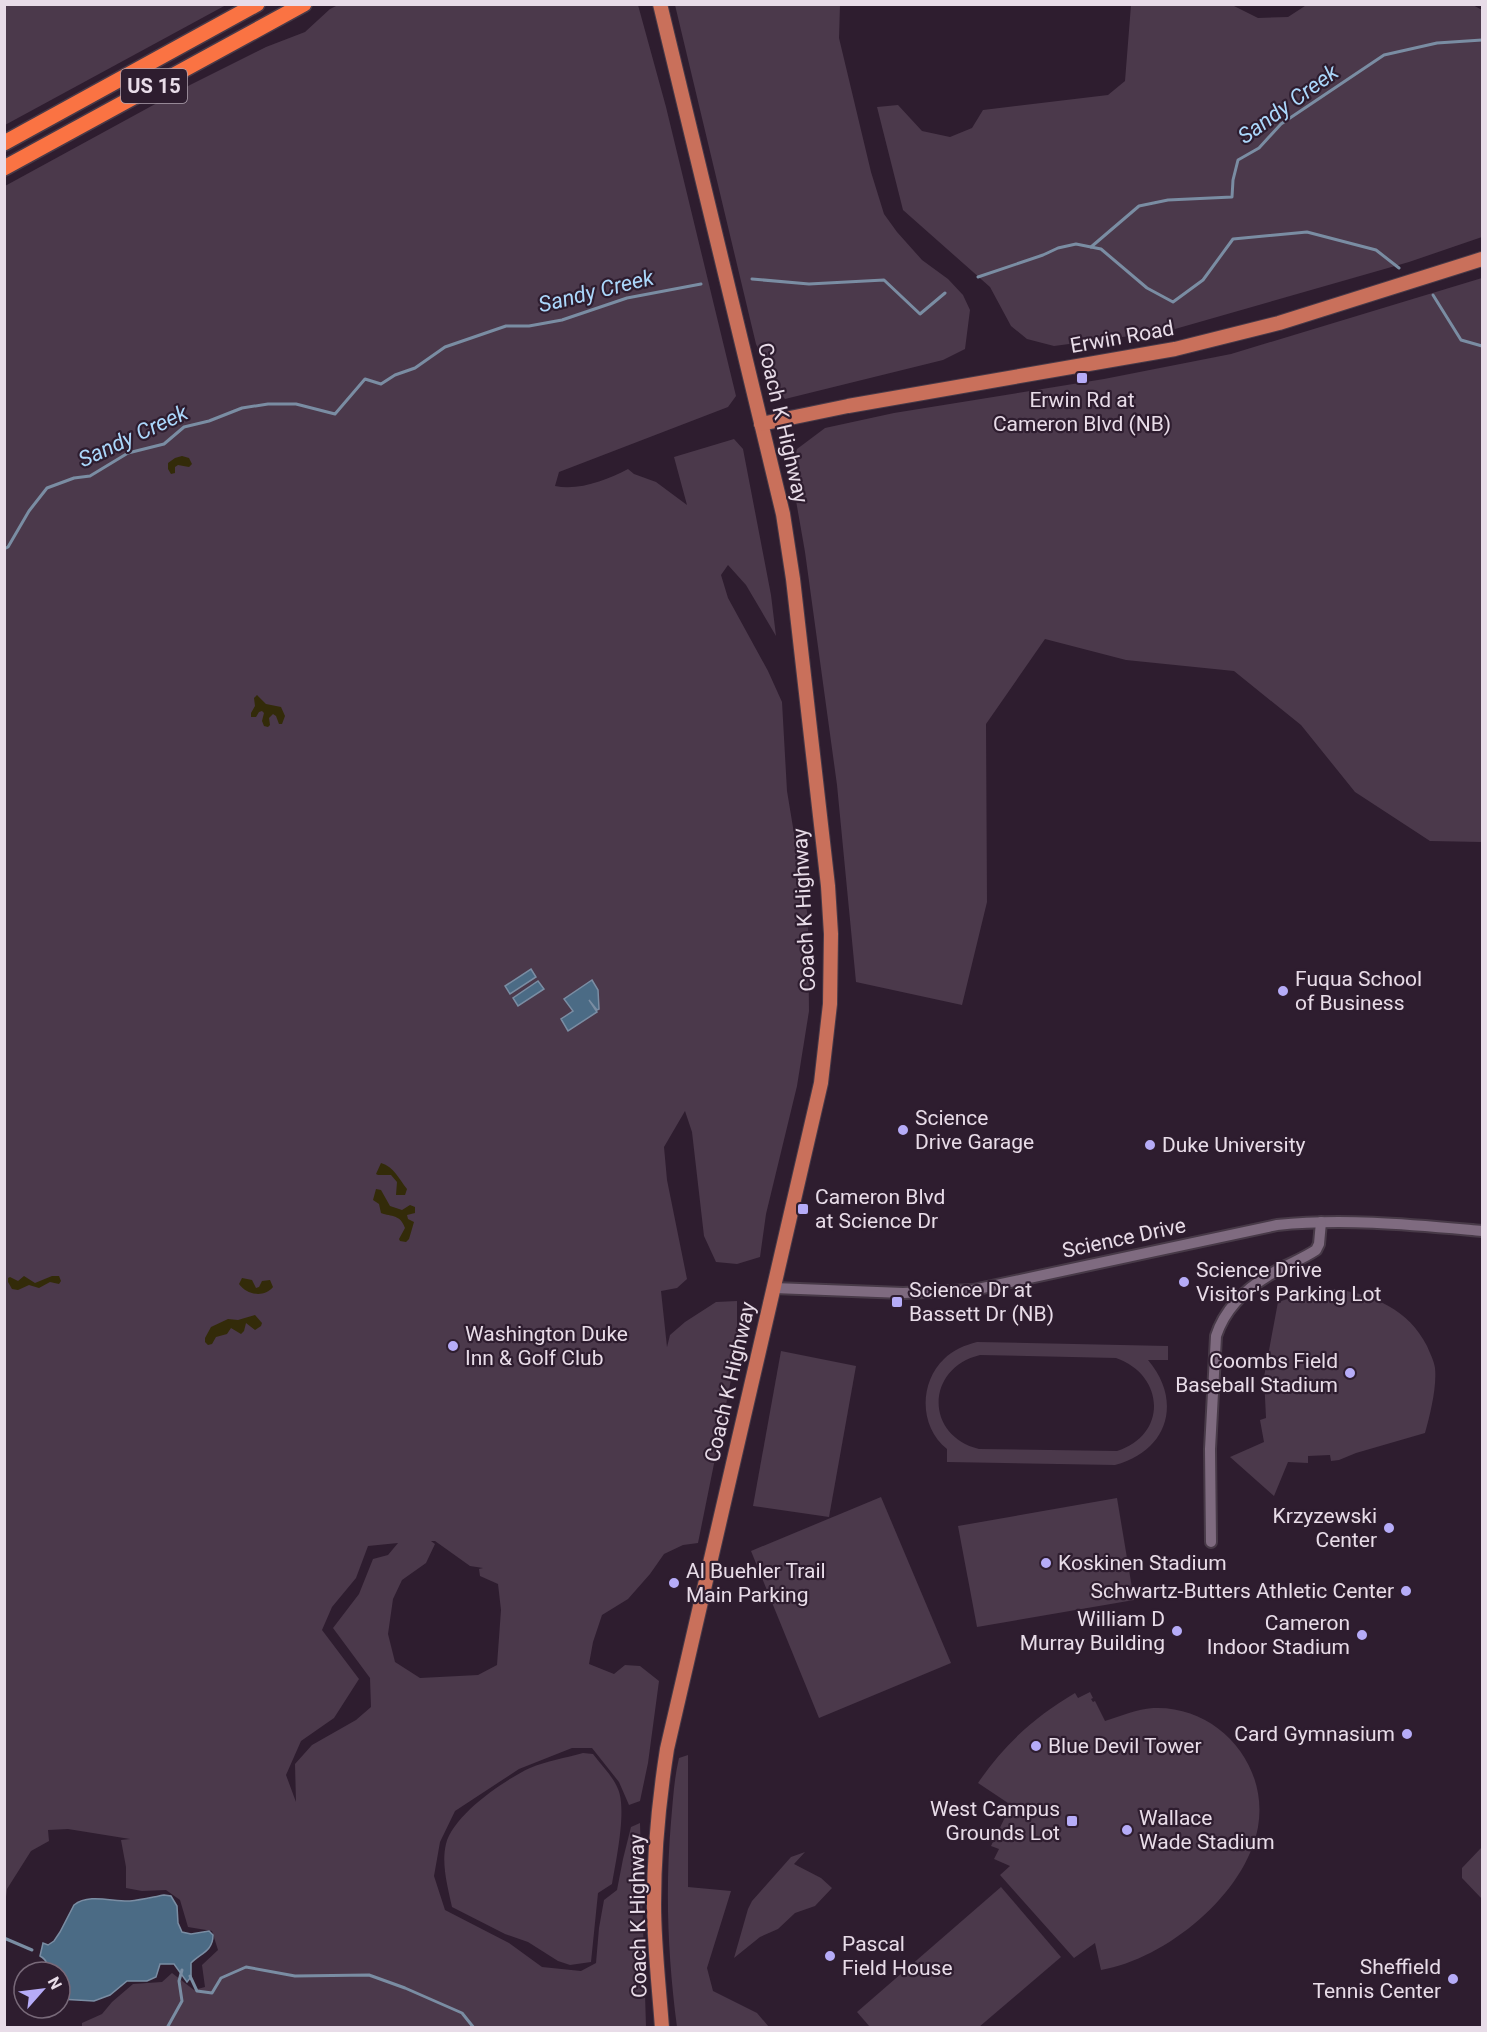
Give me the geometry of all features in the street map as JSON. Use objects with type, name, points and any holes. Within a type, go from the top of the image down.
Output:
[{"type":"highway","name":"US 15","points":[[4,143],[257,4]]},
{"type":"highway","name":"US 15","points":[[4,168],[304,4]]},
{"type":"main road","name":"Coach K Highway","points":[[660,4],[783,514],[793,579],[828,886],[831,945],[830,1004],[821,1083],[665,1759],[658,1808],[654,1885],[662,2028]]},
{"type":"main road","name":"Erwin Road","points":[[761,424],[849,406],[1175,349],[1289,320],[1482,259]]},
{"type":"street","name":"Science Drive","points":[[774,1288],[828,1292],[903,1293],[973,1290],[1277,1225],[1361,1221],[1482,1231]]},
{"type":"street","points":[[1211,1542],[1210,1449],[1216,1336],[1221,1322],[1238,1297],[1269,1275],[1316,1250],[1322,1232],[1321,1222]]},
{"type":"shaded area","points":[[5,4],[226,4],[226,5],[5,125]]},
{"type":"shaded area","points":[[1308,4],[1471,4],[1482,10],[1482,237],[1409,262],[1168,331],[1054,346],[1027,339],[1011,326],[990,287],[903,210],[877,107],[898,105],[922,131],[950,137],[972,128],[983,110],[1108,95],[1125,81],[1131,5],[1232,5],[1258,18],[1288,17]]},
{"type":"shaded area","points":[[338,5],[638,5],[666,107],[736,396],[728,407],[559,472],[555,486],[583,486],[602,481],[628,469],[634,474],[656,482],[687,505],[674,457],[734,439],[743,449],[771,595],[776,636],[746,585],[728,565],[721,575],[728,598],[768,671],[782,702],[787,791],[808,918],[809,1011],[797,1086],[766,1214],[760,1257],[737,1264],[716,1262],[704,1236],[692,1132],[685,1111],[664,1147],[667,1180],[687,1279],[677,1288],[661,1291],[667,1347],[670,1335],[685,1322],[716,1302],[737,1301],[737,1350],[698,1543],[683,1545],[664,1554],[628,1599],[602,1615],[593,1642],[589,1664],[614,1674],[625,1665],[640,1666],[659,1681],[648,1763],[640,1801],[629,1805],[619,1782],[592,1748],[572,1748],[519,1769],[455,1811],[440,1842],[434,1876],[445,1910],[509,1943],[542,1967],[581,1971],[596,1963],[604,1900],[617,1890],[631,1827],[640,1823],[646,2027],[82,2027],[82,2023],[102,2014],[133,1984],[162,1982],[172,1973],[194,1990],[205,1987],[202,1965],[218,1950],[212,1931],[188,1927],[180,1900],[166,1890],[142,1891],[126,1888],[126,1867],[121,1840],[130,1839],[68,1829],[48,1830],[49,1841],[31,1851],[7,1889],[5,1905],[5,186],[190,85],[266,47],[305,32],[330,9]],"holes":[[[431,1541],[435,1541],[470,1566],[483,1568],[479,1569],[480,1576],[498,1584],[501,1610],[497,1665],[478,1675],[420,1678],[395,1662],[388,1634],[393,1599],[402,1580],[426,1563],[435,1544]],[[398,1543],[388,1555],[373,1559],[359,1594],[333,1628],[370,1678],[371,1707],[356,1720],[312,1745],[295,1764],[296,1802],[286,1775],[301,1741],[334,1718],[359,1679],[322,1630],[332,1607],[356,1578],[368,1546]]]},
{"type":"shaded area","points":[[675,5],[840,5],[839,38],[871,172],[884,214],[922,260],[948,279],[963,295],[970,310],[965,349],[943,360],[785,399],[775,386],[756,344]]},
{"type":"shaded area","points":[[1482,278],[1482,842],[1430,841],[1355,792],[1301,725],[1234,671],[1126,660],[1045,639],[986,724],[987,902],[962,1005],[856,982],[837,785],[805,552],[791,472],[797,449],[825,428],[894,413],[1104,379],[1231,354]]},
{"type":"shaded area","name":"Coombs Field Baseball Stadium","points":[[1335,1289],[1363,1295],[1388,1306],[1400,1313],[1419,1333],[1427,1346],[1435,1368],[1434,1392],[1425,1433],[1339,1460],[1331,1461],[1330,1455],[1308,1456],[1308,1463],[1288,1462],[1274,1496],[1230,1457],[1264,1442],[1260,1420],[1266,1418],[1264,1377],[1278,1302]]},
{"type":"shaded area","points":[[977,1342],[1168,1346],[1168,1360],[1148,1360],[1159,1376],[1165,1392],[1167,1408],[1158,1436],[1133,1458],[1115,1465],[947,1462],[947,1449],[931,1429],[927,1417],[927,1392],[930,1380],[944,1359],[955,1350]],"holes":[[[980,1355],[1116,1358],[1132,1366],[1144,1377],[1151,1391],[1154,1405],[1152,1419],[1145,1432],[1134,1443],[1117,1451],[979,1449],[961,1441],[948,1430],[941,1417],[939,1402],[941,1387],[949,1373],[962,1362]]]},
{"type":"shaded area","points":[[781,1351],[856,1366],[829,1517],[753,1506]]},
{"type":"shaded area","points":[[881,1497],[951,1663],[819,1718],[751,1551]]},
{"type":"shaded area","name":"Koskinen Stadium","points":[[1117,1498],[1134,1600],[977,1627],[958,1526]]},
{"type":"shaded area","name":"Wallace Wade Stadium","points":[[1090,1692],[1093,1698],[1091,1699],[1095,1701],[1105,1721],[1135,1711],[1153,1708],[1176,1710],[1198,1716],[1217,1728],[1234,1743],[1246,1761],[1255,1781],[1259,1804],[1258,1827],[1250,1852],[1238,1876],[1220,1899],[1176,1938],[1126,1963],[1101,1970],[1095,1943],[1074,1958],[1000,1875],[1010,1866],[994,1859],[999,1849],[991,1846],[1011,1805],[978,1783],[1010,1743],[1034,1721],[1075,1693],[1078,1698]]},
{"type":"shaded area","points":[[583,1753],[593,1754],[616,1784],[620,1798],[621,1822],[612,1884],[598,1893],[591,1962],[570,1965],[558,1961],[528,1942],[505,1934],[452,1907],[444,1860],[446,1844],[451,1833],[458,1822],[481,1800],[530,1768]]},
{"type":"shaded area","points":[[688,1755],[688,1887],[731,1891],[707,1968],[713,1991],[757,2013],[769,2027],[677,2027],[668,1925],[669,1848],[677,1766],[679,1758]]},
{"type":"shaded area","points":[[1482,1847],[1482,1899],[1462,1878],[1462,1868]]},
{"type":"shaded area","points":[[805,1852],[794,1864],[821,1878],[832,1888],[815,1906],[795,1913],[778,1929],[760,1937],[734,1958],[752,1901],[791,1857]]},
{"type":"shaded area","points":[[1001,1887],[1061,1957],[979,2027],[870,2027],[857,2012]]},
{"type":"sand","points":[[182,456],[189,458],[192,464],[189,467],[178,465],[175,467],[175,473],[171,474],[168,463]]},
{"type":"sand","points":[[257,695],[266,704],[281,707],[285,716],[282,724],[279,724],[273,714],[269,718],[270,725],[264,726],[262,711],[256,717],[251,717],[255,706],[254,698]]},
{"type":"sand","points":[[381,1163],[393,1170],[399,1177],[407,1189],[405,1195],[396,1195],[397,1182],[391,1175],[376,1174]]},
{"type":"sand","points":[[376,1189],[381,1190],[390,1206],[402,1210],[410,1205],[415,1207],[415,1213],[407,1215],[408,1219],[414,1222],[406,1242],[399,1239],[405,1228],[401,1220],[381,1213],[379,1204],[373,1200]]},
{"type":"sand","points":[[24,1276],[35,1283],[52,1276],[59,1276],[61,1281],[59,1284],[50,1282],[39,1288],[29,1285],[18,1290],[12,1289],[8,1278],[18,1281]]},
{"type":"sand","points":[[242,1278],[252,1280],[256,1288],[262,1281],[270,1280],[273,1287],[265,1293],[251,1293],[239,1284]]},
{"type":"sand","points":[[255,1315],[262,1323],[255,1330],[246,1323],[241,1334],[231,1328],[227,1334],[216,1337],[212,1344],[208,1345],[205,1342],[211,1327],[228,1319],[238,1320]]},
{"type":"water","points":[[531,969],[536,977],[510,994],[505,986]]},
{"type":"water","points":[[592,980],[598,990],[599,1009],[597,1010],[589,1000],[597,1012],[568,1031],[561,1019],[573,1011],[564,999]]},
{"type":"water","points":[[538,981],[544,989],[518,1006],[513,998]]},
{"type":"water","points":[[164,1895],[171,1896],[177,1906],[178,1923],[182,1932],[191,1934],[209,1931],[213,1935],[211,1945],[191,1963],[191,1977],[187,1982],[174,1964],[160,1964],[156,1977],[147,1981],[127,1981],[110,1995],[94,2001],[72,2000],[72,1960],[44,1960],[40,1956],[43,1943],[48,1945],[54,1941],[74,1905],[80,1901],[101,1899],[130,1901]]},
{"type":"waterway","name":"Sandy Creek","points":[[1091,247],[1139,206],[1168,200],[1232,197],[1238,160],[1259,148],[1281,124],[1384,55],[1437,43],[1482,40]]},
{"type":"waterway","points":[[978,277],[1058,248],[1076,244],[1101,249],[1147,288],[1173,302],[1203,280],[1233,239],[1307,232],[1376,250],[1399,268]]},
{"type":"waterway","name":"Sandy Creek","points":[[752,279],[809,284],[884,280],[920,314],[945,293]]},
{"type":"waterway","name":"Sandy Creek","points":[[4,549],[8,547],[29,511],[47,488],[74,478],[90,476],[128,453],[164,444],[184,427],[209,421],[242,408],[268,404],[296,404],[335,414],[365,379],[381,384],[395,375],[415,368],[445,347],[506,326],[529,326],[562,320],[627,298],[701,284]]},
{"type":"waterway","points":[[1433,295],[1461,340],[1482,346]]},
{"type":"waterway","points":[[4,1938],[32,1950]]},
{"type":"waterway","points":[[190,1976],[197,1991],[212,1993],[221,1978],[246,1967],[295,1976],[369,1975],[462,2013],[474,2028]]},
{"type":"waterway","points":[[167,2028],[182,2001],[179,1981],[182,1970]]},
{"type":"place","name":"Erwin Rd at Cameron Blvd (NB)","points":[[1082,378]]},
{"type":"place","name":"Fuqua School of Business","points":[[1283,991]]},
{"type":"place","name":"Science Drive Garage","points":[[903,1130]]},
{"type":"place","name":"Duke University","points":[[1150,1145]]},
{"type":"place","name":"Cameron Blvd at Science Dr","points":[[803,1209]]},
{"type":"place","name":"Science Drive Visitor's Parking Lot","points":[[1184,1282]]},
{"type":"place","name":"Science Dr at Bassett Dr (NB)","points":[[897,1302]]},
{"type":"place","name":"Washington Duke Inn & Golf Club","points":[[453,1346]]},
{"type":"place","name":"Coombs Field Baseball Stadium","points":[[1350,1373]]},
{"type":"place","name":"Krzyzewski Center","points":[[1389,1528]]},
{"type":"place","name":"Koskinen Stadium","points":[[1046,1563]]},
{"type":"place","name":"Al Buehler Trail Main Parking","points":[[674,1583]]},
{"type":"place","name":"Schwartz-Butters Athletic Center","points":[[1406,1591]]},
{"type":"place","name":"William D Murray Building","points":[[1177,1631]]},
{"type":"place","name":"Cameron Indoor Stadium","points":[[1362,1635]]},
{"type":"place","name":"Card Gymnasium","points":[[1407,1734]]},
{"type":"place","name":"Blue Devil Tower","points":[[1036,1746]]},
{"type":"place","name":"West Campus Grounds Lot","points":[[1072,1821]]},
{"type":"place","name":"Wallace Wade Stadium","points":[[1127,1830]]},
{"type":"place","name":"Pascal Field House","points":[[830,1956]]},
{"type":"place","name":"Sheffield Tennis Center","points":[[1453,1979]]}]
